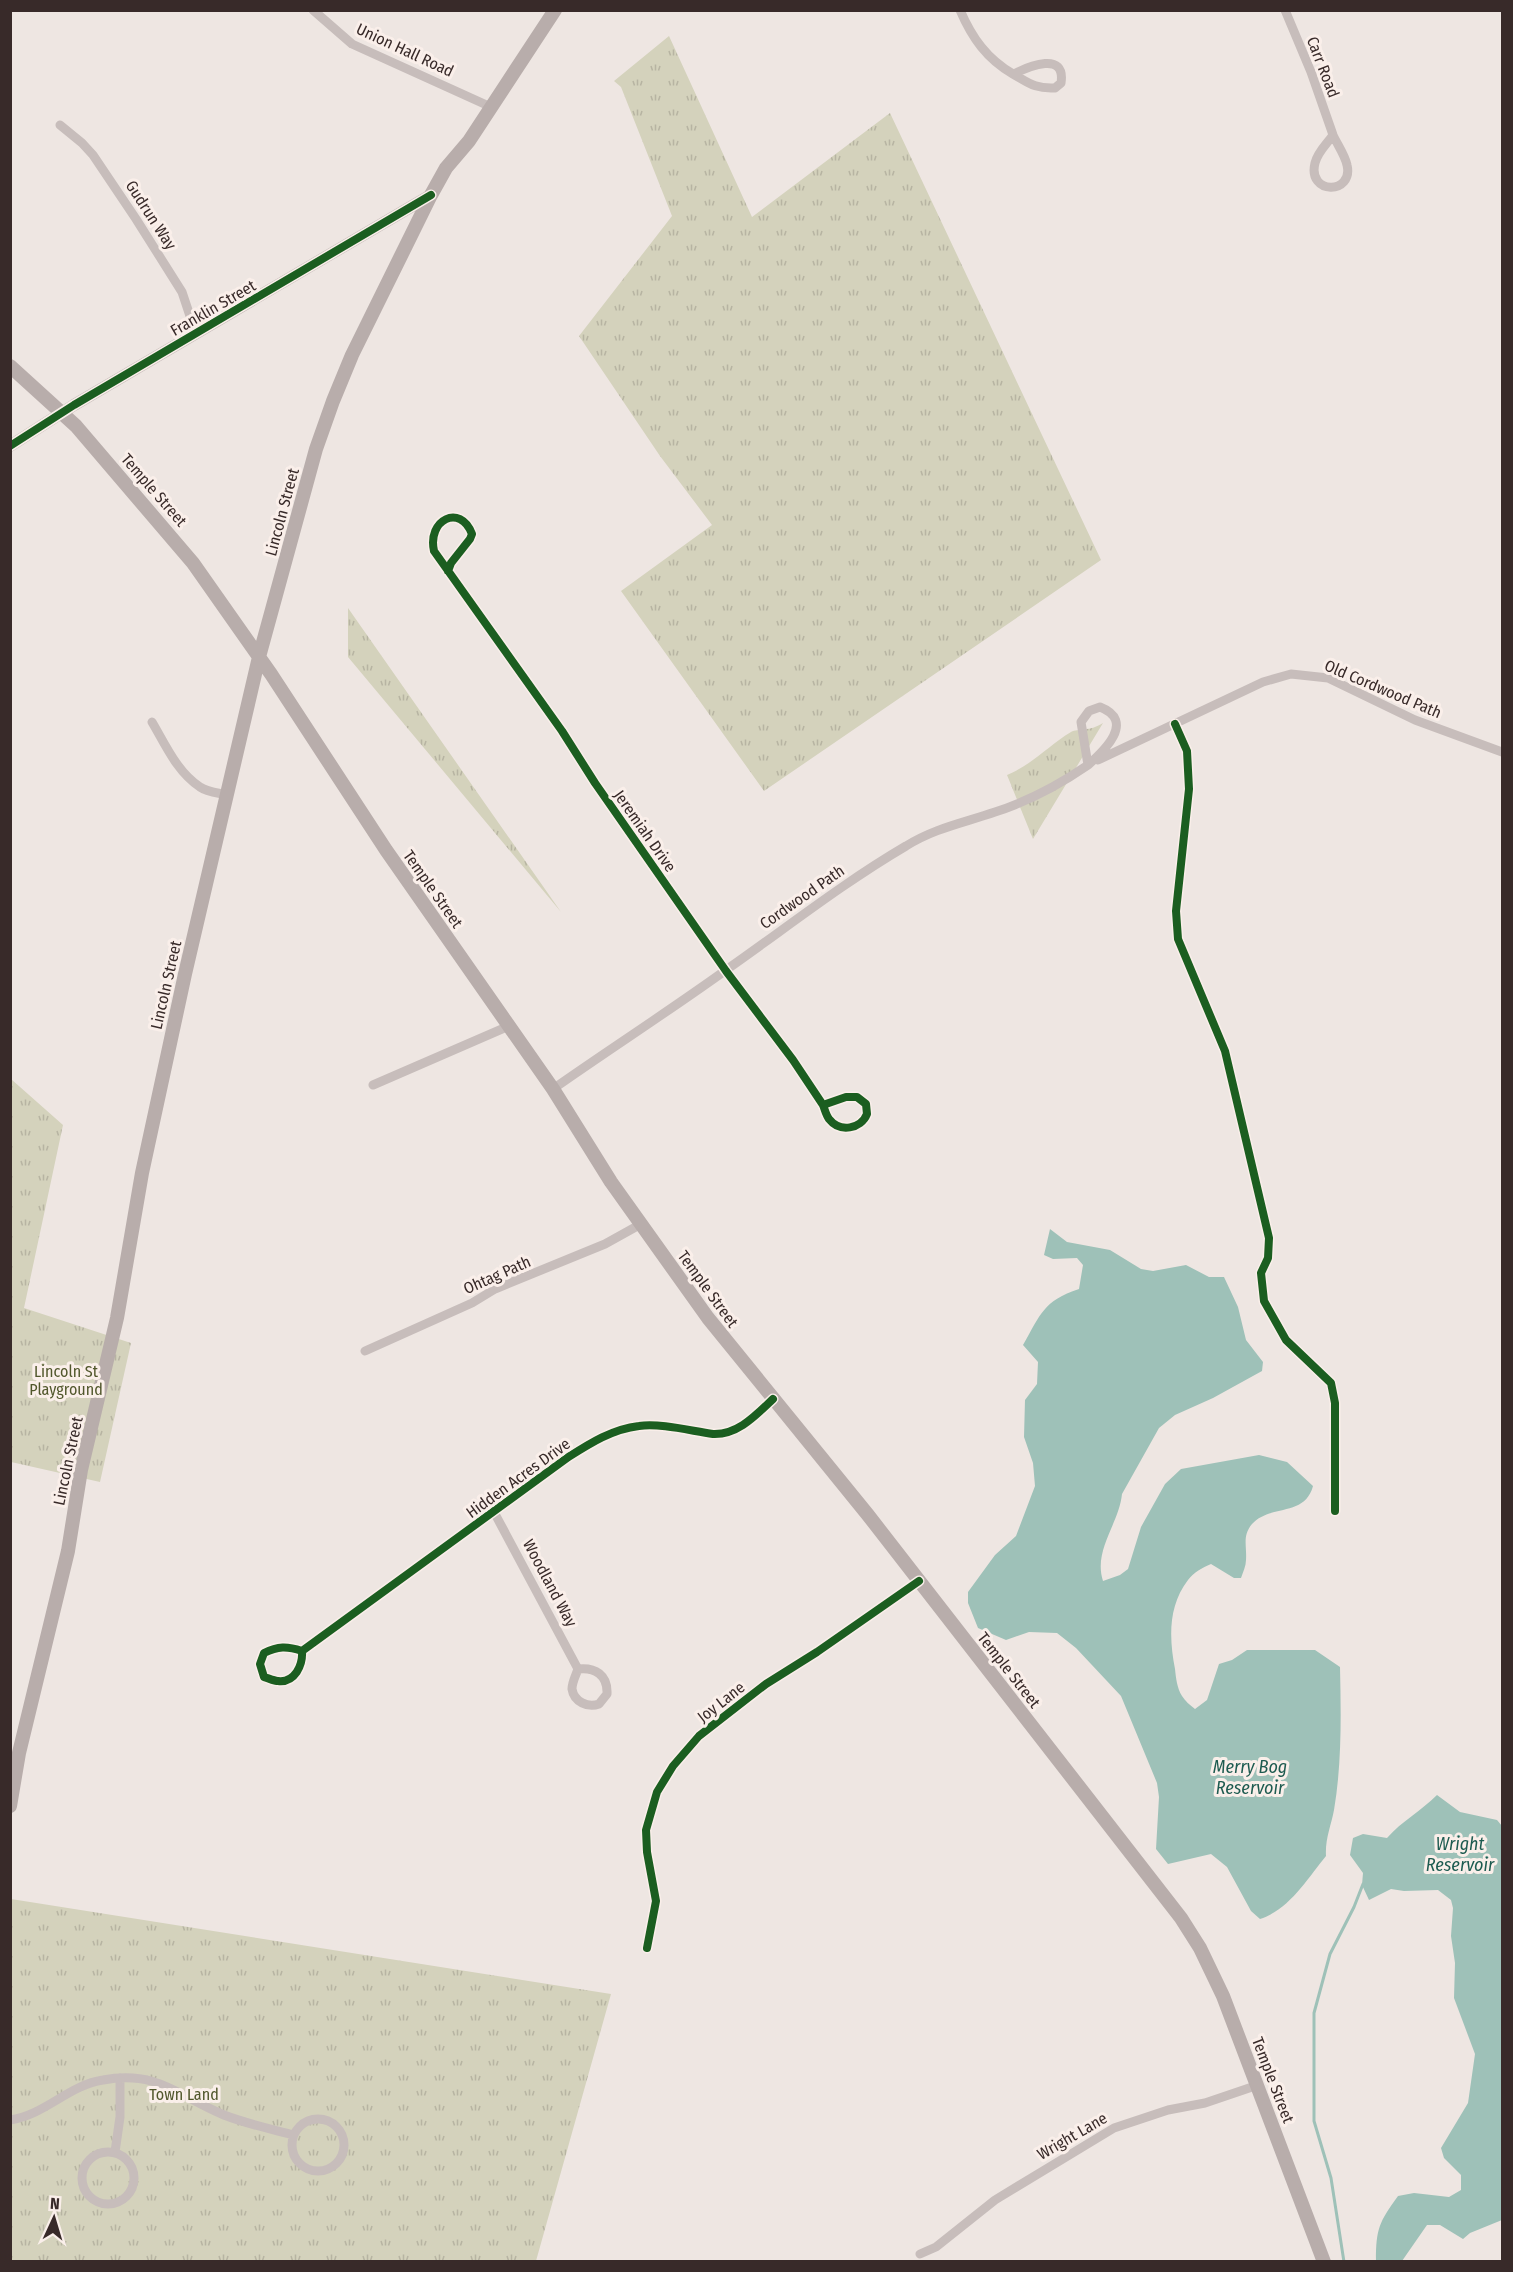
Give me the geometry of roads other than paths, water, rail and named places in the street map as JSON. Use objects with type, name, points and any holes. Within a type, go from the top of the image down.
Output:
[{"type":"main road","points":[[431,195],[446,168],[468,141],[555,10]]},
{"type":"main road","name":"Lincoln Street","points":[[10,1806],[19,1753],[68,1551],[81,1470],[117,1318],[152,1129],[259,657],[316,449],[330,407],[370,316],[431,195]]},
{"type":"main road","name":"Temple Street","points":[[10,366],[63,412],[146,505],[193,563],[259,657],[386,850],[553,1089],[611,1182],[708,1318],[868,1515],[1181,1918],[1200,1948],[1223,1996],[1324,2262]]},
{"type":"street","name":"Union Hall Road","points":[[313,10],[352,44],[491,107]]},
{"type":"street","points":[[960,10],[980,46],[997,64],[1036,88],[1055,88],[1061,83],[1062,75],[1060,69],[1053,64],[1033,65],[1014,74]]},
{"type":"street","name":"Carr Road","points":[[1285,10],[1311,72],[1333,135],[1347,165],[1347,176],[1339,186],[1327,187],[1316,179],[1315,163],[1321,150],[1333,135]]},
{"type":"street","name":"Gudrun Way","points":[[60,125],[93,155],[136,219],[182,292],[196,334]]},
{"type":"street","name":"Franklin Street","points":[[10,446],[63,412],[431,195]]},
{"type":"street","name":"Jeremiah Drive","points":[[448,570],[470,539],[471,534],[464,522],[451,518],[440,522],[432,538],[434,551],[516,669],[562,730],[595,783],[726,971],[793,1060],[829,1119],[843,1127],[856,1127],[864,1121],[867,1114],[866,1104],[857,1096],[822,1105]]},
{"type":"street","name":"Old Cordwood Path","points":[[1088,765],[1274,678],[1291,674],[1308,674],[1328,678],[1414,720],[1503,752]]},
{"type":"street","name":"Cordwood Path","points":[[553,1089],[726,971],[831,893],[907,845],[935,829],[997,811],[1064,782],[1088,765],[1106,749],[1114,736],[1116,727],[1113,716],[1099,707],[1089,711],[1081,722],[1088,765]]},
{"type":"street","points":[[152,722],[187,776],[201,788],[227,795]]},
{"type":"street","points":[[1175,724],[1187,751],[1189,789],[1176,911],[1178,939],[1225,1051],[1269,1238],[1268,1258],[1261,1273],[1264,1301],[1286,1340],[1331,1383],[1335,1403],[1335,1511]]},
{"type":"street","points":[[373,1085],[509,1026]]},
{"type":"street","name":"Ohtag Path","points":[[365,1351],[472,1303],[495,1289],[605,1244],[641,1224]]},
{"type":"street","name":"Hidden Acres Drive","points":[[302,1651],[362,1605],[567,1458],[598,1439],[617,1431],[649,1425],[713,1434],[725,1433],[749,1421],[772,1399]]},
{"type":"street","name":"Woodland Way","points":[[494,1512],[578,1669]]},
{"type":"street","name":"Joy Lane","points":[[647,1948],[656,1901],[646,1852],[646,1830],[657,1792],[672,1766],[699,1736],[766,1684],[817,1652],[919,1581]]},
{"type":"street","points":[[276,1647],[289,1647],[302,1651],[303,1662],[292,1678],[280,1682],[264,1677],[260,1664],[264,1653],[276,1647]]},
{"type":"street","points":[[578,1669],[594,1670],[604,1679],[607,1694],[599,1704],[593,1706],[583,1703],[574,1695],[572,1686],[578,1669]]},
{"type":"street","points":[[115,2152],[120,2118],[120,2078]]},
{"type":"street","points":[[10,2120],[30,2116],[89,2084],[101,2080],[141,2078],[159,2082],[228,2116],[294,2135]]},
{"type":"street","name":"Wright Lane","points":[[920,2254],[936,2247],[995,2200],[1114,2128],[1158,2113],[1205,2103],[1258,2085]]},
{"type":"street","points":[[326,2120],[340,2130],[345,2147],[342,2156],[330,2169],[322,2171],[305,2168],[294,2156],[292,2148],[294,2135],[309,2121],[326,2120]]},
{"type":"street","points":[[106,2151],[115,2152],[130,2163],[134,2171],[132,2188],[120,2201],[103,2203],[88,2195],[82,2180],[83,2172],[91,2158],[106,2151]]},
{"type":"water","name":"Merry Bog Reservoir","points":[[1050,1229],[1067,1242],[1110,1250],[1141,1269],[1153,1271],[1186,1265],[1209,1277],[1224,1277],[1238,1307],[1246,1340],[1263,1362],[1262,1371],[1213,1398],[1175,1415],[1159,1428],[1122,1494],[1101,1559],[1103,1581],[1120,1575],[1128,1569],[1141,1527],[1165,1484],[1181,1469],[1259,1455],[1287,1462],[1313,1486],[1309,1496],[1303,1502],[1268,1514],[1252,1524],[1246,1537],[1246,1562],[1241,1578],[1234,1578],[1211,1564],[1193,1575],[1181,1590],[1172,1623],[1176,1679],[1183,1698],[1195,1709],[1207,1700],[1219,1664],[1232,1660],[1247,1650],[1315,1650],[1340,1667],[1340,1756],[1326,1856],[1289,1901],[1270,1915],[1260,1919],[1251,1911],[1227,1867],[1211,1854],[1168,1864],[1156,1849],[1159,1797],[1157,1783],[1121,1696],[1076,1648],[1057,1633],[1029,1632],[1006,1640],[978,1628],[968,1603],[968,1592],[995,1555],[1016,1536],[1035,1486],[1033,1463],[1024,1437],[1025,1400],[1037,1384],[1038,1362],[1023,1345],[1039,1317],[1050,1304],[1079,1289],[1083,1265],[1077,1258],[1053,1259],[1044,1255]]},
{"type":"water","name":"Wright Reservoir","points":[[1437,1795],[1460,1812],[1497,1820],[1502,1826],[1502,2220],[1470,2233],[1463,2239],[1440,2225],[1427,2225],[1402,2261],[1376,2261],[1380,2226],[1398,2196],[1414,2193],[1449,2197],[1461,2190],[1461,2175],[1444,2158],[1441,2148],[1468,2103],[1475,2054],[1454,1998],[1455,1963],[1451,1936],[1453,1908],[1451,1900],[1438,1890],[1391,1889],[1369,1900],[1362,1885],[1363,1873],[1350,1855],[1353,1838],[1363,1834],[1387,1838]]},
{"type":"waterway","points":[[1344,2262],[1331,2178],[1314,2121],[1314,2013],[1330,1954],[1363,1884]]},
{"type":"park label","name":"Lincoln St Playground","points":[[66,1380]]},
{"type":"park label","name":"Town Land","points":[[184,2094]]}]
